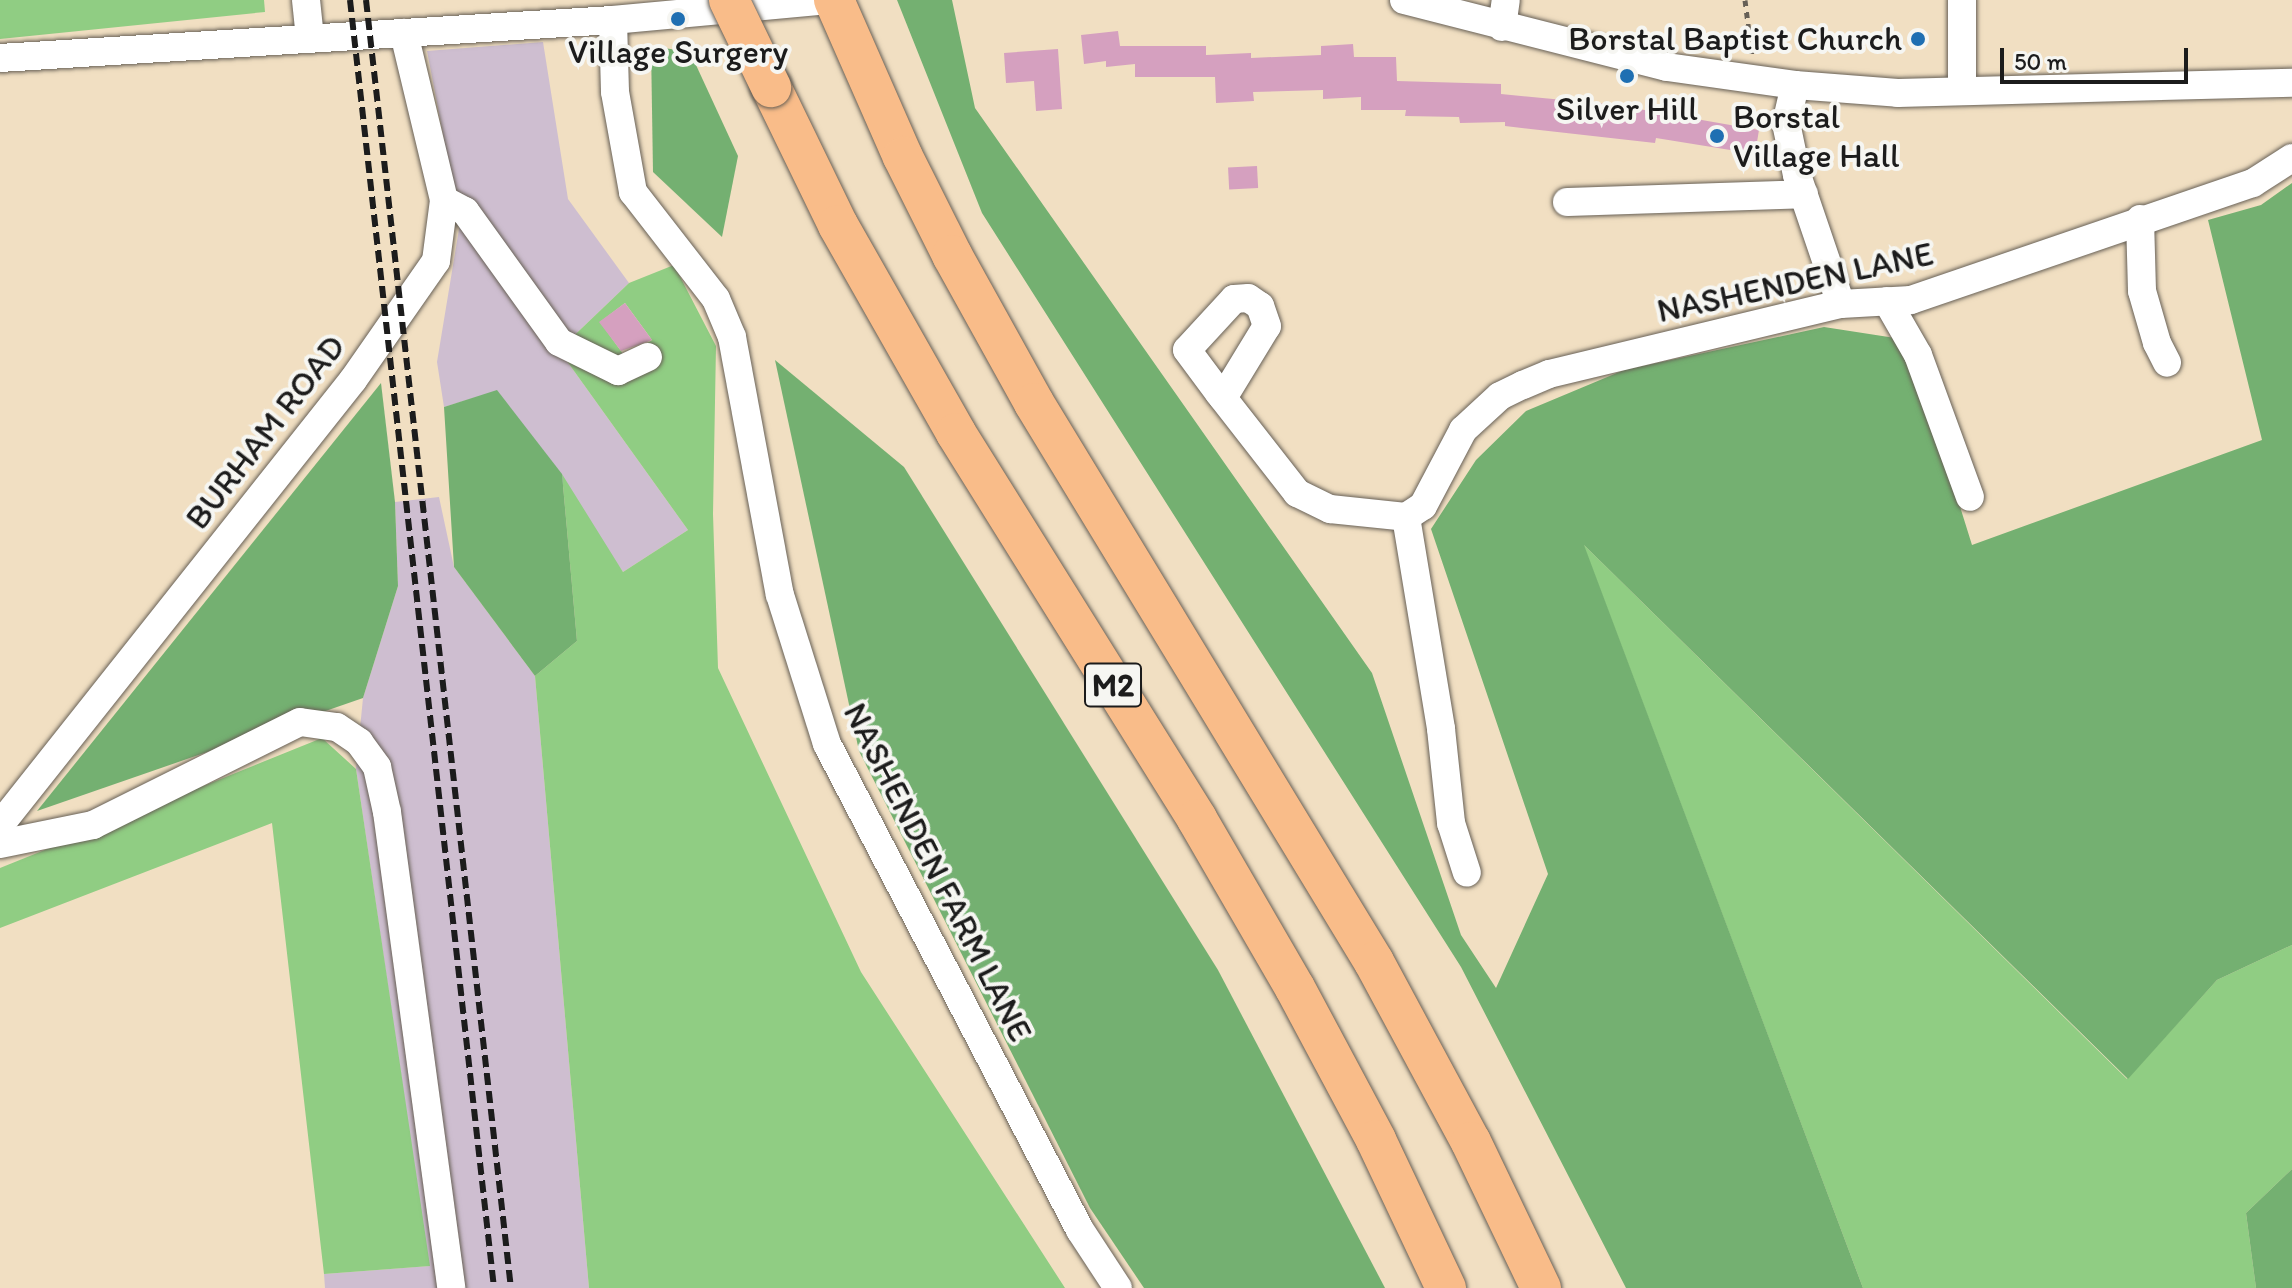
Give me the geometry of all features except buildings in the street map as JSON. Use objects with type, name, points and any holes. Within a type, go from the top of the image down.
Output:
[{"type":"highway","name":"M2","points":[[729,0],[838,225],[956,433],[1197,819],[1295,988],[1376,1140],[1446,1288]]},
{"type":"highway","name":"M2","points":[[831,0],[952,255],[1026,389],[1374,962],[1471,1142],[1541,1288]]},
{"type":"street","points":[[306,0],[310,38]]},
{"type":"street","points":[[0,58],[613,20],[831,0]]},
{"type":"street","points":[[1404,0],[1504,13],[1667,67],[1753,65],[1795,85],[1887,92],[2292,83]]},
{"type":"street","points":[[1962,0],[1962,91]]},
{"type":"street","name":"NASHENDEN FARM LANE","points":[[613,20],[615,92],[633,192],[716,299],[732,337],[780,595],[827,744],[1080,1230],[1118,1288]]},
{"type":"street","name":"BURHAM ROAD","points":[[0,825],[362,368],[436,261],[444,200],[404,33]]},
{"type":"street","points":[[1795,85],[1786,123],[1804,194],[1841,304]]},
{"type":"street","name":"NASHENDEN LANE","points":[[1406,517],[1423,506],[1463,430],[1500,396],[1549,374],[1841,304],[1911,300],[2140,219],[2253,183],[2292,158]]},
{"type":"street","points":[[1567,202],[1804,194]]},
{"type":"street","points":[[444,200],[465,211],[487,247],[559,342],[618,371],[648,357]]},
{"type":"street","points":[[2140,219],[2142,291],[2157,343],[2167,363]]},
{"type":"street","points":[[1887,301],[1918,355],[1970,497]]},
{"type":"street","points":[[1223,398],[1297,493],[1330,509],[1406,517],[1441,729],[1451,823],[1467,873]]},
{"type":"street","points":[[0,844],[93,825],[300,722],[337,727],[359,742],[377,767],[387,812],[451,1288]]},
{"type":"path","points":[[1745,0],[1753,65]]},
{"type":"shaded area","points":[[543,42],[568,199],[629,283],[559,350],[688,530],[623,572],[497,391],[444,407],[437,362],[460,223],[427,51]]},
{"type":"shaded area","points":[[439,497],[454,567],[535,676],[589,1288],[325,1288],[324,1274],[429,1266],[356,769],[363,698],[398,586],[395,502]]},
{"type":"green space","points":[[0,0],[264,0],[265,12],[0,39]]},
{"type":"green space","points":[[897,0],[952,0],[975,108],[1372,673],[1461,935],[1496,988],[1548,874],[1431,529],[1476,460],[1526,411],[1624,370],[1824,327],[1908,340],[1972,545],[2262,440],[2208,220],[2261,205],[2292,183],[2292,945],[2217,980],[2128,1079],[1584,545],[1863,1288],[1626,1288],[1461,967],[982,213]]},
{"type":"green space","points":[[651,46],[690,52],[738,156],[722,237],[653,172]]},
{"type":"green space","points":[[674,265],[716,346],[713,514],[718,668],[861,972],[1065,1288],[589,1288],[535,676],[577,641],[562,474],[623,572],[688,530],[559,350],[629,283]],"holes":[[[625,303],[652,340],[626,358],[600,322]]]},
{"type":"green space","points":[[775,360],[904,467],[1218,970],[1385,1288],[1144,1288],[1090,1208],[859,751]]},
{"type":"green space","points":[[381,383],[395,502],[398,586],[363,698],[37,811]]},
{"type":"green space","points":[[497,390],[562,474],[577,641],[535,676],[454,567],[444,407]]},
{"type":"green space","points":[[1583,544],[2127,1079],[2217,980],[2292,945],[2292,1169],[2246,1213],[2256,1288],[1863,1288]]},
{"type":"green space","points":[[322,738],[356,769],[430,1266],[324,1274],[272,823],[0,928],[0,868]]},
{"type":"green space","points":[[2292,1169],[2292,1288],[2256,1288],[2246,1213]]},
{"type":"railway","points":[[350,0],[494,1288]]},
{"type":"railway","points":[[366,0],[511,1288]]},
{"type":"place","name":"Village Surgery","points":[[678,19]]},
{"type":"place","name":"Borstal Baptist Church","points":[[1918,39]]},
{"type":"place","name":"Silver Hill","points":[[1627,76]]},
{"type":"place","name":"Borstal Village Hall","points":[[1717,136]]}]
